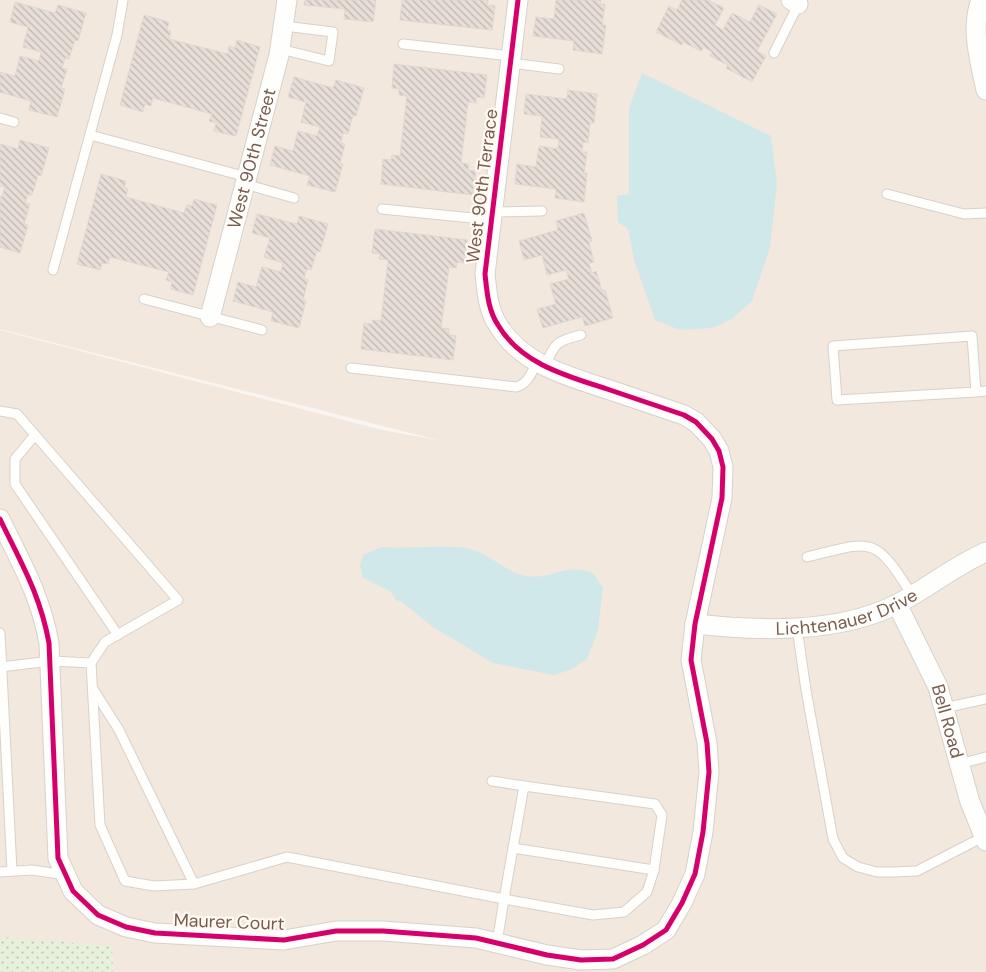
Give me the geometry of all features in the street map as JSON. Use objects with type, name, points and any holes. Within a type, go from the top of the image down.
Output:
[{"type":"street","name":"West 90th Street","points":[[210,317],[280,49],[287,0]]},
{"type":"street","name":"West 90th Terrace","points":[[518,0],[485,274],[489,307],[506,338],[541,364],[684,415],[696,422],[712,438],[719,451],[722,467],[722,498],[695,624]]},
{"type":"street","points":[[981,0],[976,20],[976,37],[986,90]]},
{"type":"street","name":"Maurer Court","points":[[0,519],[34,587],[44,616],[51,660],[58,858],[73,890],[98,915],[126,927],[154,933],[284,940],[336,931],[383,931],[476,938],[581,960],[613,959],[643,945],[666,930],[682,903],[695,874],[703,832],[709,772],[706,743],[691,660],[695,624]]},
{"type":"street","name":"Lichtenauer Drive","points":[[695,624],[748,628],[797,628],[848,620],[904,600],[961,563],[986,552]]},
{"type":"street","name":"Bell Road","points":[[904,600],[938,688],[959,764],[985,839]]},
{"type":"lane","points":[[52,270],[117,35],[123,0]]},
{"type":"lane","points":[[774,53],[796,1]]},
{"type":"lane","points":[[280,49],[329,61],[333,32],[284,26]]},
{"type":"lane","points":[[403,44],[511,59],[559,69]]},
{"type":"lane","points":[[0,118],[14,122]]},
{"type":"lane","points":[[90,136],[246,181],[294,198]]},
{"type":"lane","points":[[887,194],[964,214],[986,213]]},
{"type":"lane","points":[[382,209],[492,216],[542,211]]},
{"type":"lane","points":[[144,299],[262,330]]},
{"type":"lane","points":[[351,368],[516,388],[528,379],[561,340],[580,335]]},
{"type":"lane","points":[[976,392],[972,336],[833,346],[837,400],[976,392],[986,391]]},
{"type":"lane","points":[[0,411],[18,414],[178,600],[105,642],[91,663],[100,825],[125,881],[154,886],[194,884],[287,858],[593,915],[624,912],[647,892],[654,870],[662,815],[656,804],[492,781]]},
{"type":"lane","points":[[35,435],[15,459],[15,484],[118,635]]},
{"type":"lane","points":[[807,558],[856,545],[870,546],[884,553],[904,600]]},
{"type":"lane","points":[[797,628],[832,839],[843,858],[858,867],[877,872],[917,871],[985,839]]},
{"type":"lane","points":[[0,633],[12,872]]},
{"type":"lane","points":[[1,666],[51,660],[91,663]]},
{"type":"lane","points":[[92,689],[119,730],[194,884]]},
{"type":"lane","points":[[944,708],[986,699]]},
{"type":"lane","points":[[959,764],[986,757]]},
{"type":"lane","points":[[497,943],[524,786]]},
{"type":"lane","points":[[513,848],[654,870]]},
{"type":"lane","points":[[0,872],[32,870],[66,876]]},
{"type":"shaded area","points":[[0,0],[986,0],[986,972],[113,972],[112,946],[0,940],[0,330],[382,430],[442,441],[0,329]]},
{"type":"green space","points":[[0,937],[112,946],[113,972],[0,972]]},
{"type":"water","points":[[642,73],[771,136],[777,183],[770,248],[752,301],[732,319],[712,328],[680,330],[655,320],[634,260],[628,229],[618,222],[617,196],[629,194],[629,108]]},
{"type":"water","points":[[382,547],[465,548],[481,553],[512,571],[526,576],[544,576],[574,569],[593,573],[603,588],[598,630],[587,659],[570,670],[554,675],[493,663],[433,627],[402,602],[396,600],[390,591],[363,578],[360,566],[363,555]]},
{"type":"building","points":[[305,0],[376,0],[373,22],[344,19],[345,9],[304,5]]},
{"type":"building","points":[[402,0],[488,0],[487,5],[495,6],[492,30],[400,20]]},
{"type":"building","points":[[556,0],[601,0],[600,4],[605,4],[602,25],[606,25],[602,54],[573,50],[574,41],[533,36],[536,17],[554,19]]},
{"type":"building","points":[[682,0],[708,0],[724,8],[715,25],[723,30],[732,13],[750,22],[759,5],[777,14],[757,51],[766,56],[752,82],[726,68],[728,65],[710,56],[712,52],[704,47],[701,51],[683,42],[682,45],[656,32],[669,6],[677,10]]},
{"type":"building","points":[[15,2],[55,13],[58,5],[86,13],[78,41],[75,40],[69,59],[65,58],[62,68],[67,69],[61,88],[65,89],[57,117],[29,110],[31,101],[0,92],[0,72],[15,76],[20,56],[39,61],[41,52],[23,47],[28,27],[10,22]]},
{"type":"building","points":[[144,15],[169,22],[167,30],[171,31],[169,39],[228,54],[229,46],[235,48],[237,40],[260,47],[236,136],[214,131],[216,123],[209,121],[212,114],[153,98],[151,106],[145,104],[143,112],[120,105]]},
{"type":"building","points":[[394,64],[487,75],[484,98],[476,97],[476,103],[468,102],[461,163],[469,164],[468,170],[476,171],[473,195],[381,184],[383,159],[391,160],[392,155],[400,156],[407,96],[399,95],[399,89],[392,88]]},
{"type":"building","points":[[294,77],[333,88],[336,80],[364,88],[356,116],[353,115],[348,134],[343,133],[341,143],[345,144],[340,163],[343,164],[335,192],[307,185],[310,176],[270,165],[275,146],[293,151],[298,131],[317,136],[320,127],[301,122],[306,102],[288,97]]},
{"type":"building","points":[[568,90],[597,94],[594,123],[590,123],[588,143],[583,142],[582,152],[587,152],[584,173],[587,173],[584,202],[555,198],[556,189],[515,184],[517,164],[536,167],[539,146],[558,149],[559,139],[540,137],[542,116],[524,114],[526,94],[567,99]]},
{"type":"building","points":[[20,140],[49,148],[41,176],[38,175],[32,195],[28,194],[25,203],[30,204],[24,224],[28,225],[20,253],[0,247],[0,196],[2,197],[5,187],[0,186],[0,144],[18,149]]},
{"type":"building","points":[[101,174],[126,181],[124,188],[128,189],[126,197],[184,213],[187,205],[192,206],[194,199],[217,205],[193,295],[171,289],[172,282],[166,280],[169,272],[110,257],[108,264],[102,263],[100,270],[77,264]]},
{"type":"building","points":[[584,213],[592,241],[589,242],[594,262],[589,263],[592,273],[596,271],[602,291],[605,290],[613,318],[585,326],[582,317],[543,328],[537,309],[556,304],[550,284],[569,279],[566,270],[547,275],[542,255],[524,260],[519,241],[558,230],[556,221]]},
{"type":"building","points":[[257,214],[297,224],[299,216],[328,224],[320,252],[317,251],[311,270],[307,269],[304,278],[308,280],[303,300],[306,300],[299,328],[271,321],[273,312],[233,301],[238,282],[256,287],[262,267],[281,272],[283,263],[264,257],[270,238],[252,233]]},
{"type":"building","points":[[375,229],[467,240],[465,263],[457,262],[456,268],[449,267],[441,328],[449,329],[449,335],[456,336],[453,360],[361,349],[364,323],[372,324],[372,320],[381,321],[388,260],[379,259],[380,254],[372,253]]},
{"type":"cycle path","points":[[0,519],[41,609],[49,643],[58,858],[73,891],[98,915],[126,927],[155,933],[284,940],[336,931],[383,931],[476,938],[547,955],[581,960],[613,959],[643,945],[666,930],[682,903],[695,874],[703,832],[709,772],[707,743],[691,660],[695,624],[722,498],[723,467],[719,451],[712,439],[696,422],[684,415],[546,367],[519,350],[498,325],[492,313],[488,301],[485,274],[518,0]]}]
